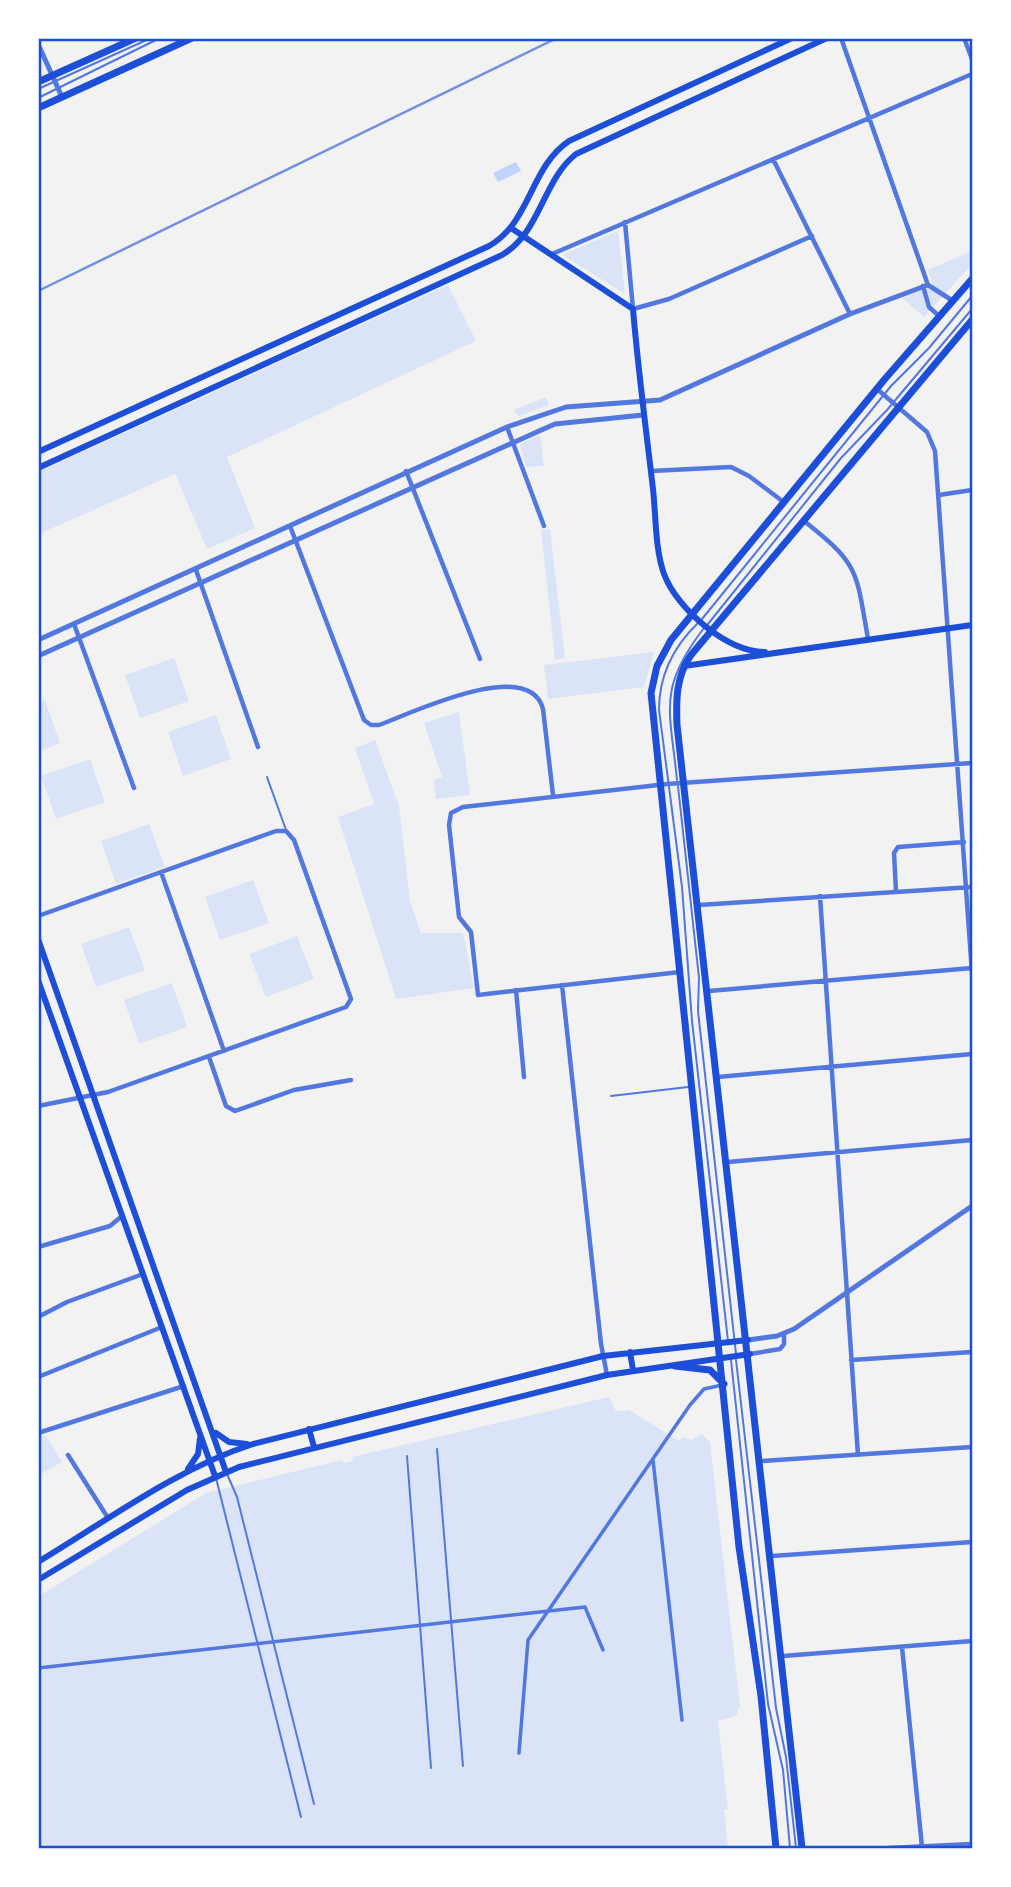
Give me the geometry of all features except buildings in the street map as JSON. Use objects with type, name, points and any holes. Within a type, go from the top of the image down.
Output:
[{"type":"main road","points":[[38,82],[54,79],[135,38]]},
{"type":"main road","points":[[38,108],[192,38]]},
{"type":"main road","points":[[38,452],[494,243],[511,229],[554,153],[575,137],[792,38]]},
{"type":"main road","points":[[38,468],[508,252],[524,237],[560,170],[570,158],[636,124],[827,38]]},
{"type":"main road","points":[[752,57],[758,69]]},
{"type":"main road","points":[[631,111],[636,124]]},
{"type":"main road","points":[[511,229],[633,309],[641,401],[664,574],[672,589],[707,625],[744,649],[765,652]]},
{"type":"main road","points":[[470,254],[475,260],[470,270]]},
{"type":"main road","points":[[776,1849],[761,1696],[739,1547],[724,1385],[729,1356],[728,1342],[692,1087],[663,784],[650,709],[653,680],[664,651],[972,279]]},
{"type":"main road","points":[[802,1849],[709,991],[681,783],[676,708],[684,666],[707,625],[803,521],[896,405],[972,320]]},
{"type":"main road","points":[[211,373],[209,382],[217,386]]},
{"type":"main road","points":[[188,383],[195,388],[195,396]]},
{"type":"main road","points":[[684,666],[765,652],[972,625]]},
{"type":"main road","points":[[38,939],[226,1472]]},
{"type":"main road","points":[[38,980],[215,1476]]},
{"type":"main road","points":[[54,1570],[42,1560],[181,1475],[221,1455],[253,1444],[603,1356],[748,1340]]},
{"type":"main road","points":[[630,1352],[633,1370]]},
{"type":"main road","points":[[38,1580],[226,1472],[314,1447],[607,1375],[750,1354]]},
{"type":"main road","points":[[675,1366],[710,1370],[724,1385]]},
{"type":"main road","points":[[211,1426],[219,1437],[229,1442],[253,1444]]},
{"type":"main road","points":[[181,1475],[198,1454],[200,1429]]},
{"type":"main road","points":[[309,1429],[314,1447]]},
{"type":"street","points":[[841,38],[925,286],[929,307],[939,316]]},
{"type":"street","points":[[964,38],[972,59]]},
{"type":"street","points":[[38,44],[62,97]]},
{"type":"street","points":[[552,254],[972,74]]},
{"type":"street","points":[[773,159],[850,314]]},
{"type":"street","points":[[625,222],[633,309],[669,299],[811,236]]},
{"type":"street","points":[[38,640],[507,427],[566,407],[669,397],[850,314],[925,286],[953,301]]},
{"type":"street","points":[[709,991],[972,969],[970,887],[964,842],[939,495],[931,439],[881,391]]},
{"type":"street","points":[[38,656],[201,584],[295,538],[555,425],[643,415]]},
{"type":"street","points":[[507,427],[544,526]]},
{"type":"street","points":[[651,471],[731,467],[785,503]]},
{"type":"street","points":[[406,471],[480,659]]},
{"type":"street","points":[[939,495],[972,490]]},
{"type":"street","points":[[803,521],[837,547],[853,568],[868,639]]},
{"type":"street","points":[[289,525],[358,711],[371,725],[483,688],[528,690],[537,697],[543,709],[553,796]]},
{"type":"street","points":[[195,570],[258,747]]},
{"type":"street","points":[[74,624],[134,788]]},
{"type":"street","points":[[680,972],[478,995],[471,932],[459,917],[449,819],[453,811],[463,807],[663,784],[972,763]]},
{"type":"street","points":[[38,916],[275,831],[286,831],[293,837],[350,998],[346,1007],[224,1051],[108,1091],[79,1095],[38,1106]]},
{"type":"street","points":[[896,891],[896,849],[964,842]]},
{"type":"street","points":[[161,872],[224,1051]]},
{"type":"street","points":[[699,905],[970,887]]},
{"type":"street","points":[[820,897],[858,1455]]},
{"type":"street","points":[[562,985],[607,1375]]},
{"type":"street","points":[[516,990],[524,1077]]},
{"type":"street","points":[[718,1077],[972,1054]]},
{"type":"street","points":[[209,1056],[226,1106],[234,1111],[294,1090],[351,1080]]},
{"type":"street","points":[[728,1162],[972,1140]]},
{"type":"street","points":[[748,1340],[784,1334],[972,1206]]},
{"type":"street","points":[[38,1247],[110,1226],[123,1214]]},
{"type":"street","points":[[38,1317],[67,1302],[143,1274]]},
{"type":"street","points":[[38,1377],[163,1327]]},
{"type":"street","points":[[750,1354],[780,1349],[784,1344],[784,1334]]},
{"type":"street","points":[[850,1360],[972,1352]]},
{"type":"street","points":[[519,1753],[528,1640],[653,1458],[704,1389],[724,1385]]},
{"type":"street","points":[[38,1433],[184,1386]]},
{"type":"street","points":[[761,1461],[972,1447]]},
{"type":"street","points":[[68,1455],[108,1518]]},
{"type":"street","points":[[653,1458],[682,1720]]},
{"type":"street","points":[[772,1556],[972,1542]]},
{"type":"street","points":[[38,1668],[585,1607],[603,1650]]},
{"type":"street","points":[[783,1656],[972,1641]]},
{"type":"street","points":[[902,1647],[922,1847]]},
{"type":"street","points":[[888,1849],[972,1844]]},
{"type":"lane","points":[[38,89],[54,79],[151,38]]},
{"type":"lane","points":[[38,97],[160,38]]},
{"type":"lane","points":[[728,1342],[692,1021],[682,887],[663,784],[659,710],[661,685],[674,651],[707,625],[881,391],[972,296]]},
{"type":"lane","points":[[790,1849],[783,1770],[768,1704],[729,1356],[698,1011],[699,978],[670,691],[683,655],[796,511],[896,405],[972,309]]},
{"type":"lane","points":[[267,777],[286,831]]},
{"type":"lane","points":[[611,1096],[692,1087]]},
{"type":"lane","points":[[729,1356],[796,1849]]},
{"type":"lane","points":[[437,1449],[463,1766]]},
{"type":"lane","points":[[407,1456],[431,1768]]},
{"type":"lane","points":[[226,1472],[237,1497],[314,1804]]},
{"type":"lane","points":[[215,1476],[301,1817]]},
{"type":"shaded area","points":[[618,231],[625,294],[562,255]]},
{"type":"shaded area","points":[[972,251],[972,264],[924,317],[902,298],[933,286],[928,270]]},
{"type":"shaded area","points":[[448,285],[476,341],[227,457],[255,528],[207,549],[175,474],[39,534],[39,472]]},
{"type":"shaded area","points":[[546,397],[549,405],[519,416],[513,410]]},
{"type":"shaded area","points":[[540,435],[544,466],[526,467],[520,444]]},
{"type":"shaded area","points":[[550,529],[565,658],[555,660],[541,530]]},
{"type":"shaded area","points":[[654,652],[644,687],[548,699],[544,665]]},
{"type":"shaded area","points":[[174,658],[189,701],[140,718],[125,675]]},
{"type":"shaded area","points":[[45,700],[60,743],[39,751],[39,702]]},
{"type":"shaded area","points":[[459,712],[470,795],[436,799],[434,780],[442,777],[424,723]]},
{"type":"shaded area","points":[[216,715],[231,759],[183,776],[168,732]]},
{"type":"shaded area","points":[[375,740],[399,806],[410,901],[421,933],[463,933],[474,988],[396,999],[338,817],[374,804],[355,748]]},
{"type":"shaded area","points":[[90,759],[105,802],[56,819],[41,776]]},
{"type":"shaded area","points":[[149,824],[165,867],[116,884],[101,841]]},
{"type":"shaded area","points":[[253,880],[269,923],[220,940],[205,897]]},
{"type":"shaded area","points":[[129,927],[145,970],[96,987],[81,944]]},
{"type":"shaded area","points":[[297,936],[314,979],[266,997],[249,954]]},
{"type":"shaded area","points":[[172,983],[187,1027],[139,1044],[124,1000]]},
{"type":"shaded area","points":[[609,1397],[616,1411],[629,1410],[679,1441],[683,1437],[691,1440],[702,1434],[710,1442],[740,1706],[736,1716],[718,1721],[728,1809],[724,1810],[728,1848],[39,1848],[39,1596],[206,1493],[342,1460],[343,1463],[353,1461],[352,1457]]},
{"type":"shaded area","points":[[46,1435],[62,1462],[39,1475],[39,1438]]},
{"type":"water","points":[[516,162],[521,171],[498,182],[493,173]]},
{"type":"railway","points":[[38,291],[557,38]]}]
